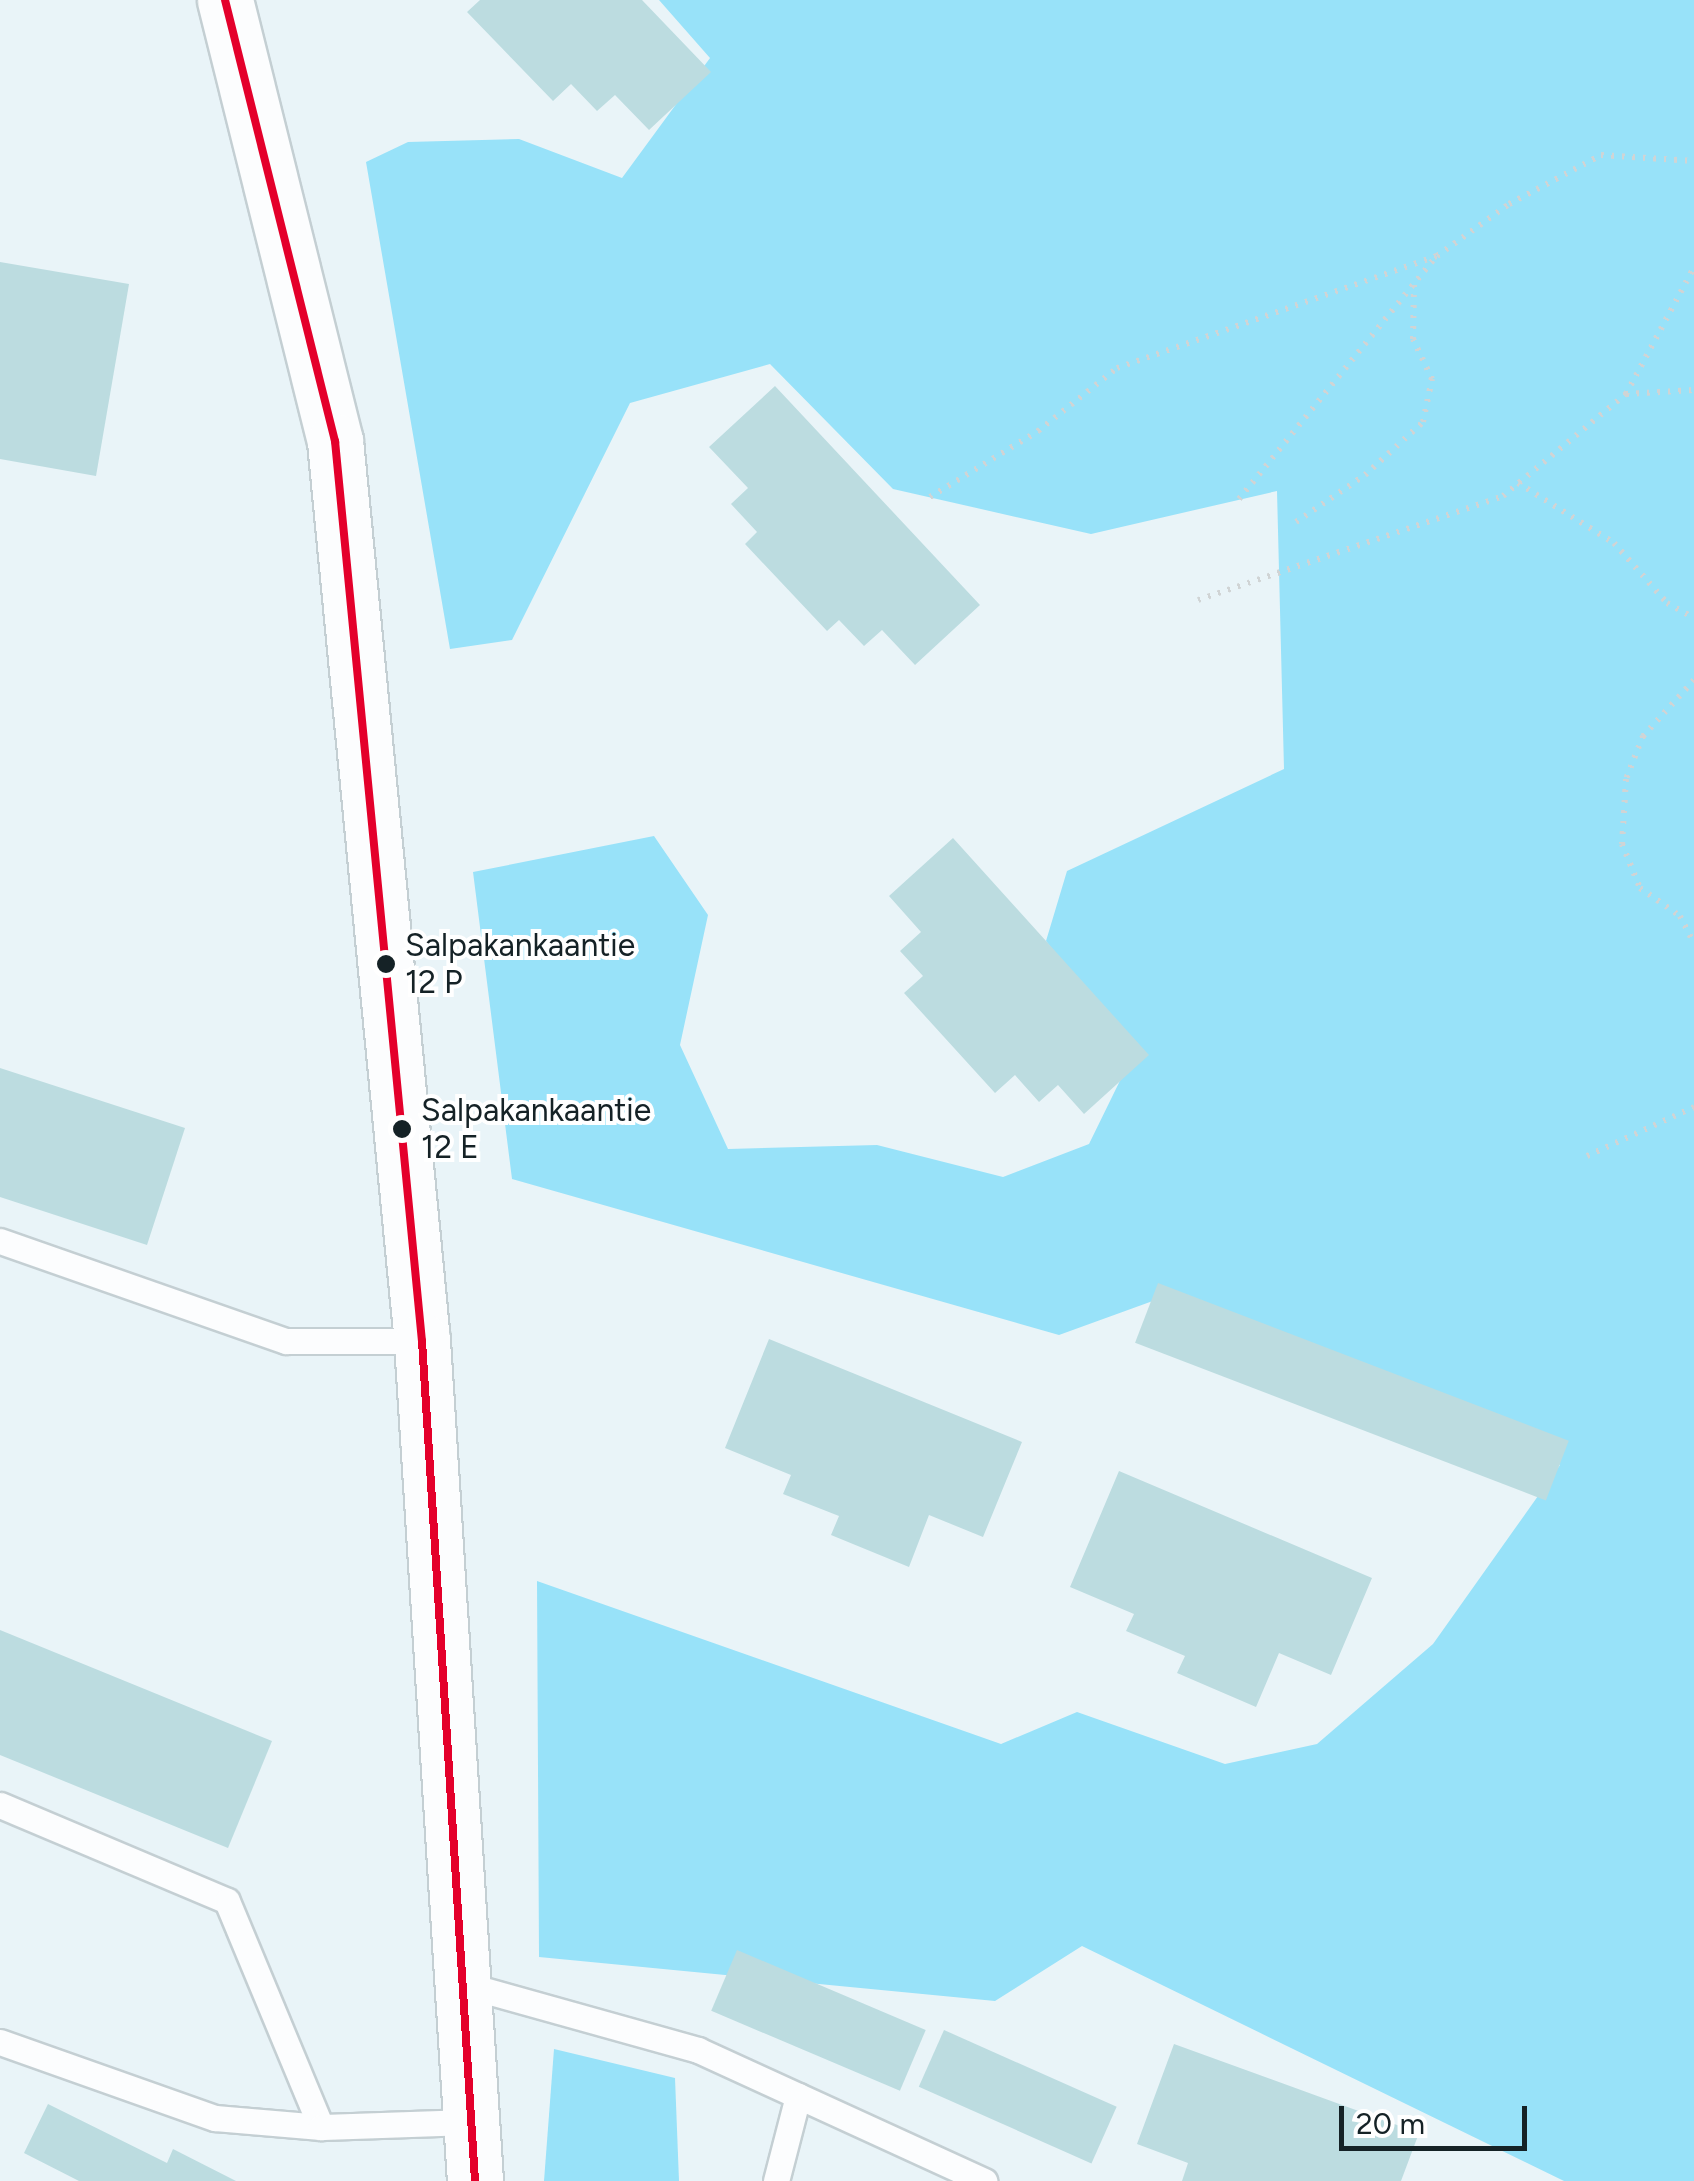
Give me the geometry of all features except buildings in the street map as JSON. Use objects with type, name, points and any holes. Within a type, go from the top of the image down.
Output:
[{"type":"street","points":[[225,0],[335,441],[422,1341],[475,2181]]},
{"type":"lane","points":[[0,1241],[286,1341],[422,1341]]},
{"type":"lane","points":[[0,1805],[226,1900],[322,2128]]},
{"type":"lane","points":[[462,1984],[698,2050],[798,2096],[946,2173],[984,2181]]},
{"type":"lane","points":[[0,2042],[215,2118],[322,2128],[471,2122]]},
{"type":"lane","points":[[776,2181],[798,2096]]},
{"type":"path","points":[[1239,499],[1437,256],[1508,204],[1600,156],[1694,161]]},
{"type":"path","points":[[930,498],[1038,431],[1117,368],[1437,256]]},
{"type":"path","points":[[1198,600],[1504,496],[1626,394],[1694,267]]},
{"type":"path","points":[[1296,522],[1365,475],[1423,422],[1432,380],[1413,339],[1414,284]]},
{"type":"path","points":[[1626,394],[1694,390]]},
{"type":"path","points":[[1518,483],[1614,544],[1666,603],[1694,618]]},
{"type":"path","points":[[1694,680],[1643,736],[1626,779],[1622,844],[1640,888],[1680,916],[1694,943]]},
{"type":"path","points":[[1586,1156],[1694,1107]]},
{"type":"shaded area","points":[[659,0],[1694,0],[1694,2181],[1564,2181],[1082,1946],[995,2001],[539,1957],[537,1581],[1001,1744],[1077,1712],[1225,1764],[1317,1744],[1433,1644],[1560,1465],[1161,1298],[1059,1335],[512,1179],[473,872],[654,836],[708,915],[680,1045],[728,1149],[877,1145],[1003,1177],[1089,1144],[1134,1052],[1046,941],[1067,871],[1284,769],[1277,491],[1091,534],[893,489],[770,364],[630,403],[512,640],[450,649],[366,162],[408,142],[519,139],[622,178],[710,58]]},
{"type":"shaded area","points":[[554,2049],[675,2078],[679,2181],[544,2181]]},
{"type":"transit line","points":[[225,0],[335,441],[422,1341],[475,2181]]},
{"type":"place","name":"Salpakankaantie 12 P","points":[[386,964]]},
{"type":"place","name":"Salpakankaantie 12 E","points":[[402,1129]]}]
